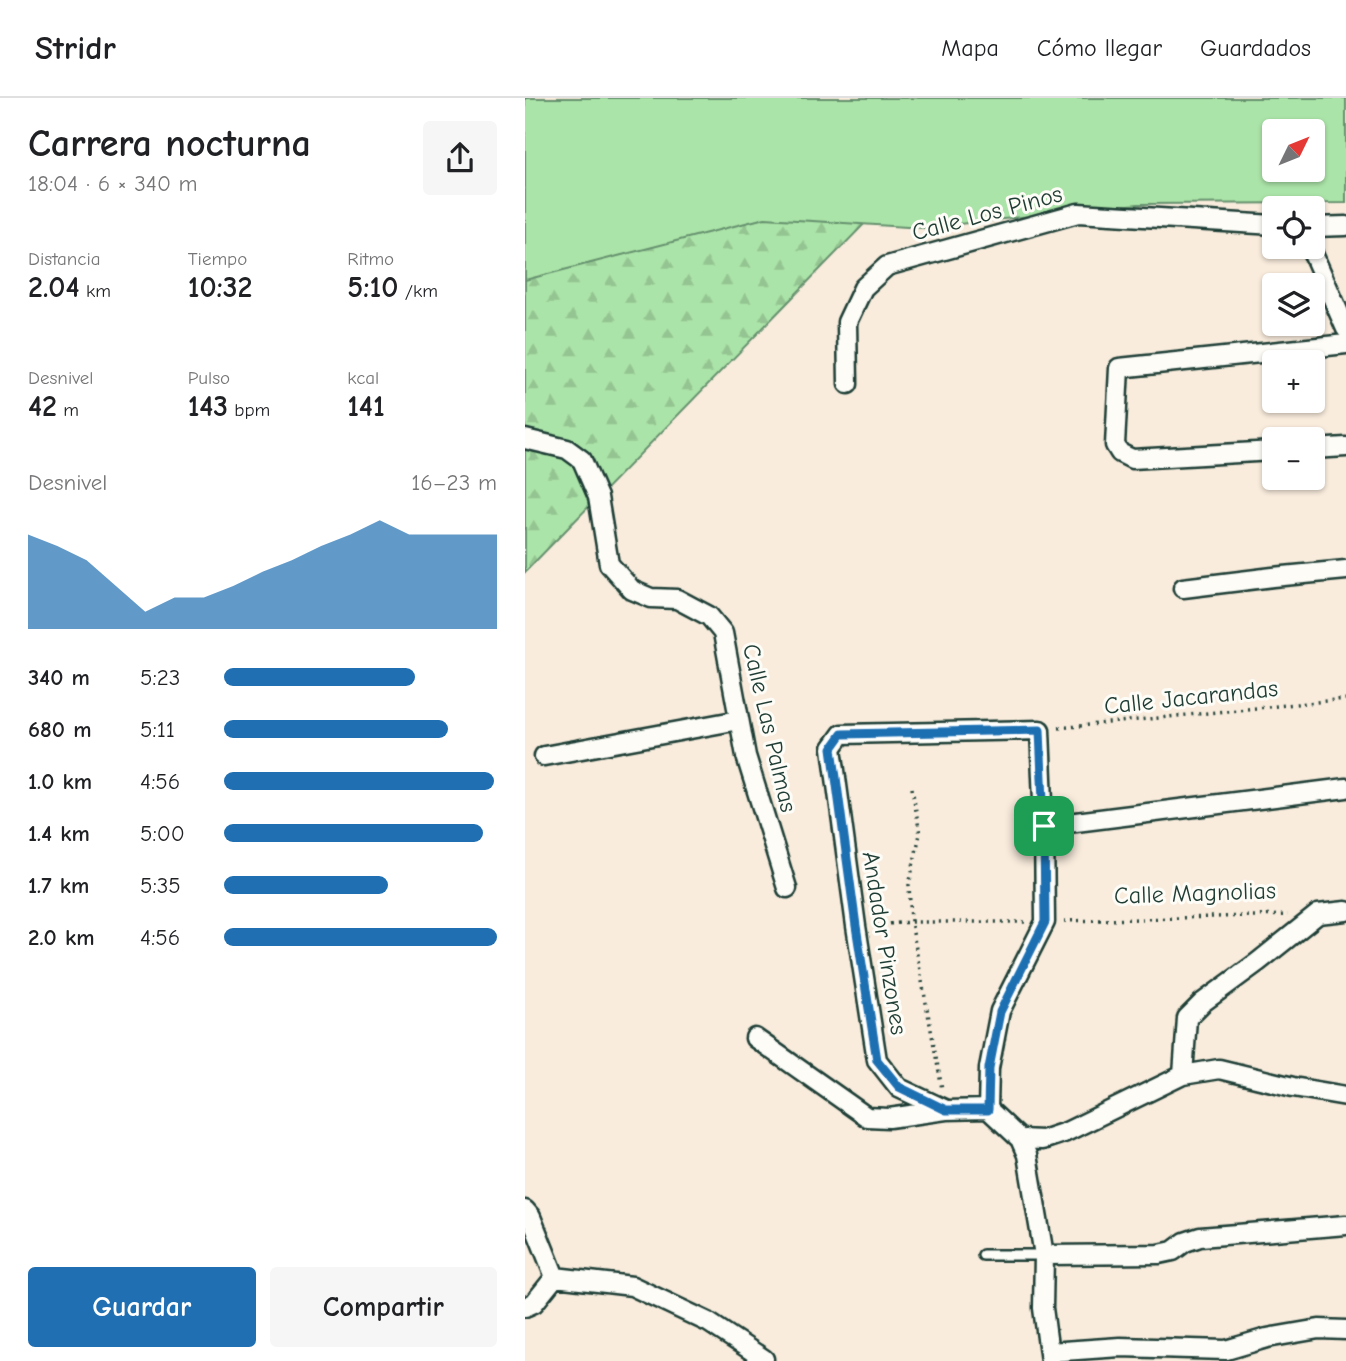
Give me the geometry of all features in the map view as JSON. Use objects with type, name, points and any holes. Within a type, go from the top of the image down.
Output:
[{"type":"street","name":"Calle Los Pinos","points":[[848,384],[847,322],[863,288],[887,266],[1078,213],[1262,224]]},
{"type":"street","points":[[1325,227],[1346,226]]},
{"type":"street","points":[[1315,259],[1346,329]]},
{"type":"street","points":[[1262,452],[1132,459],[1120,453],[1115,444],[1119,368],[1346,344]]},
{"type":"street","name":"Calle Las Palmas","points":[[525,439],[566,449],[582,460],[598,497],[609,565],[632,590],[651,598],[677,599],[709,615],[723,633],[746,756],[787,888]]},
{"type":"street","points":[[1325,448],[1346,447]]},
{"type":"street","points":[[1183,589],[1346,570]]},
{"type":"street","points":[[544,756],[739,720]]},
{"type":"street","points":[[1040,730],[1045,922],[1000,1012],[989,1068],[988,1110],[1020,1139],[1027,1155],[1044,1255],[1043,1308],[1049,1356],[1120,1347],[1226,1350],[1267,1338],[1319,1329],[1346,1330]]},
{"type":"street","name":"Andador Pinzones","points":[[988,1110],[946,1110],[899,1087],[877,1060],[832,748],[842,734],[1040,730]]},
{"type":"street","points":[[1044,826],[1346,788]]},
{"type":"street","points":[[1183,1075],[1187,1018],[1202,1003],[1318,914],[1346,911]]},
{"type":"street","points":[[755,1038],[867,1117],[889,1118],[946,1110]]},
{"type":"street","points":[[1020,1139],[1042,1140],[1066,1132],[1183,1075],[1219,1069],[1293,1087],[1346,1096]]},
{"type":"street","points":[[525,1210],[531,1217],[555,1277]]},
{"type":"street","points":[[1044,1255],[1159,1254],[1173,1251],[1185,1242],[1200,1237],[1346,1225]]},
{"type":"street","points":[[525,1307],[534,1303],[555,1277]]},
{"type":"street","points":[[555,1277],[632,1286],[708,1322],[764,1359]]},
{"type":"lane","points":[[983,1255],[1044,1255]]},
{"type":"path","name":"Calle Jacarandas","points":[[1040,730],[1346,699]]},
{"type":"path","points":[[912,788],[920,834],[909,885],[911,922],[946,1110]]},
{"type":"path","name":"Calle Magnolias","points":[[856,926],[911,922],[1045,922],[1318,914]]},
{"type":"green space","points":[[525,98],[987,98],[525,572]]},
{"type":"green space","points":[[525,98],[1346,98],[1346,203],[1325,203],[1325,196],[1262,196],[1262,203],[1138,204],[923,228],[765,218],[525,280]]},
{"type":"route","points":[[1040,730],[1044,826],[1045,922],[1000,1012],[989,1068],[988,1110],[946,1110],[899,1087],[877,1060],[832,748],[842,734],[1040,730]]}]
